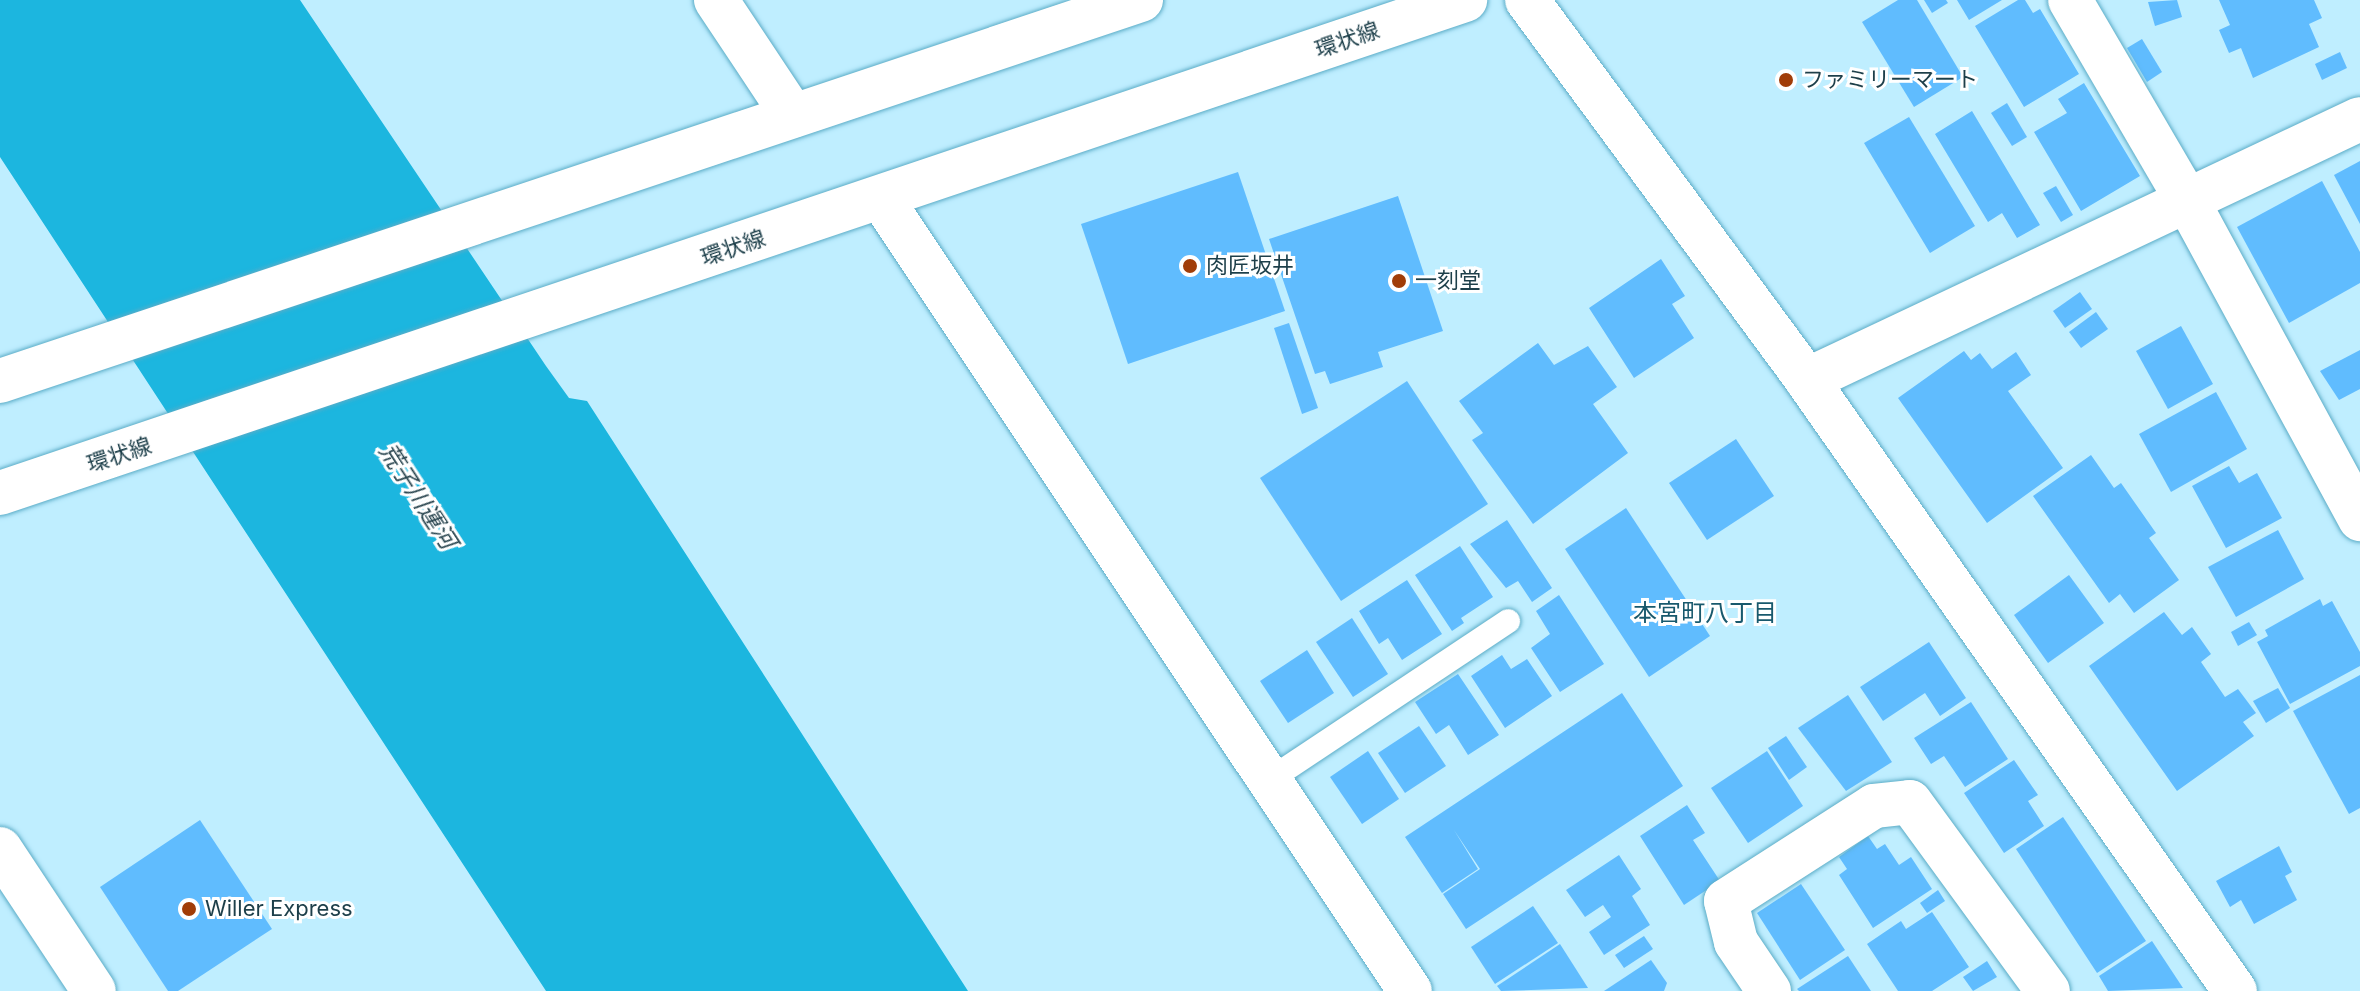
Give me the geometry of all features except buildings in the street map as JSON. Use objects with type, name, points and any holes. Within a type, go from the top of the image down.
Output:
[{"type":"street","points":[[716,0],[793,116]]},
{"type":"street","points":[[0,381],[1141,0]]},
{"type":"street","name":"環状線","points":[[0,493],[1465,0]]},
{"type":"street","points":[[1527,0],[1807,380],[2235,991]]},
{"type":"street","points":[[2070,0],[2188,202],[2360,519]]},
{"type":"street","points":[[1807,380],[2360,119]]},
{"type":"street","points":[[881,198],[1410,991]]},
{"type":"street","points":[[1769,991],[1736,942],[1726,901],[1874,806],[1910,802],[2048,991]]},
{"type":"street","points":[[0,849],[94,991]]},
{"type":"lane","points":[[1269,780],[1508,621]]},
{"type":"water","name":"荒子川運河","points":[[0,0],[300,0],[546,366],[569,398],[587,401],[968,991],[546,991],[0,157]]},
{"type":"place","name":"ファミリーマート","points":[[1786,80]]},
{"type":"place","name":"肉匠坂井","points":[[1190,266]]},
{"type":"place","name":"一刻堂","points":[[1399,281]]},
{"type":"place","name":"Willer Express","points":[[189,909]]},
{"type":"district","name":"本宮町八丁目","points":[[1705,613]]}]
